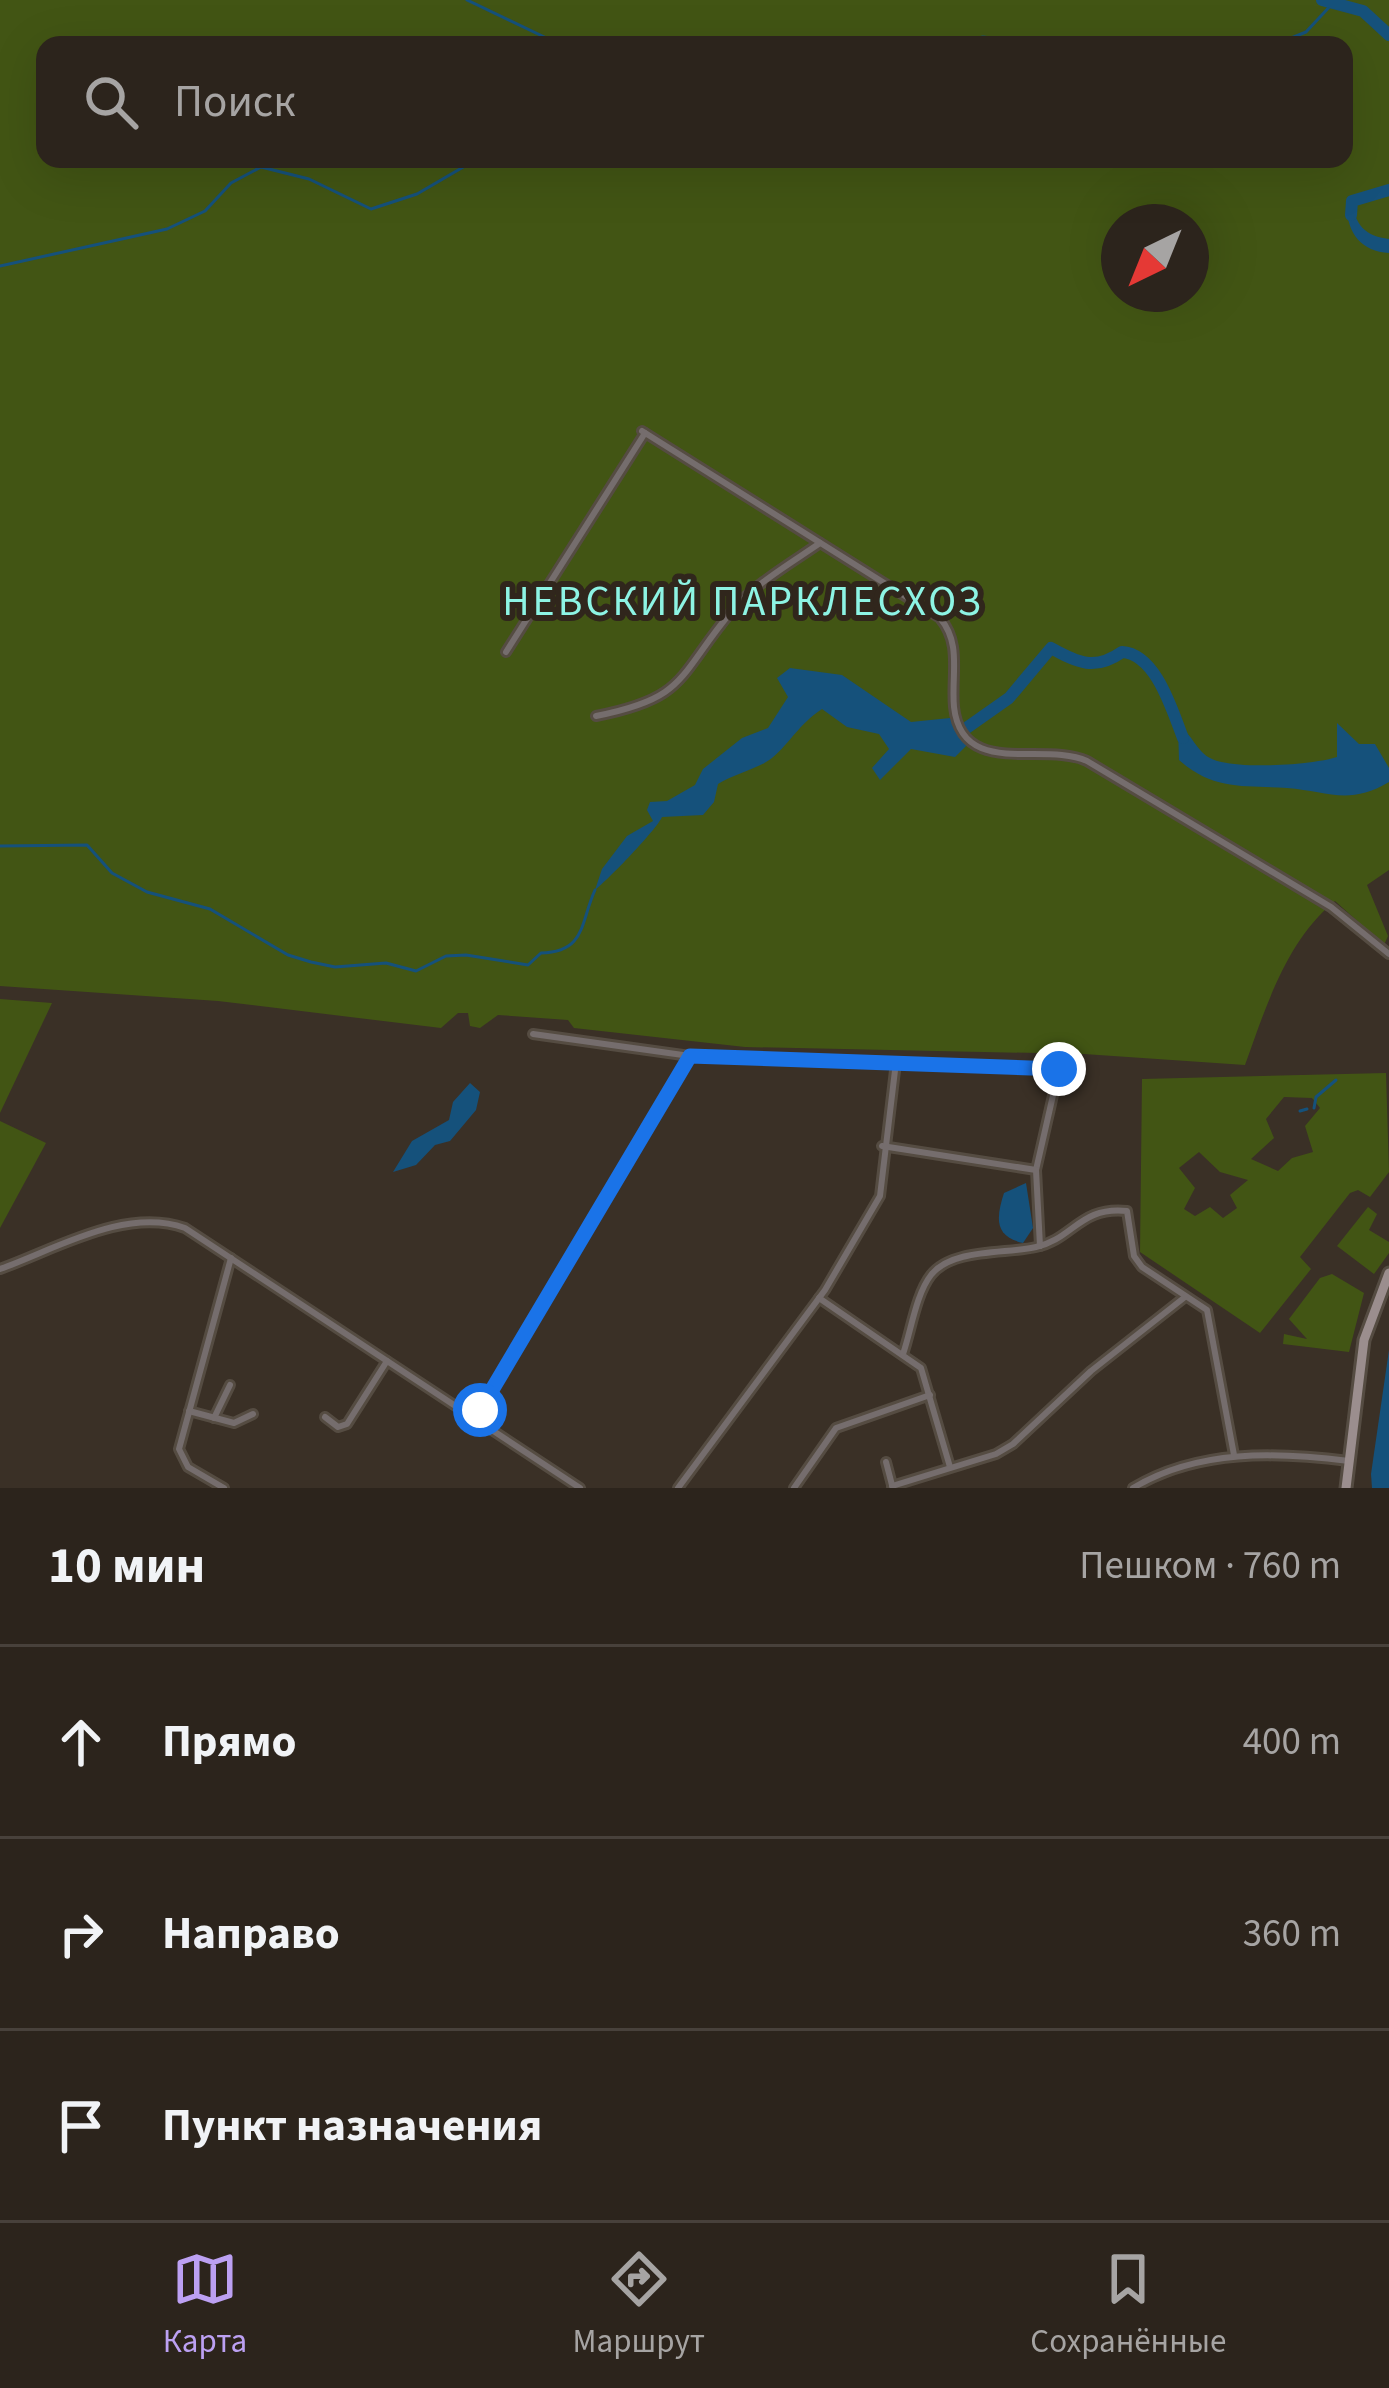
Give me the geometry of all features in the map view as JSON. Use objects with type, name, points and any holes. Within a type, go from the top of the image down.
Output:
[{"type":"main road","points":[[1346,1488],[1364,1340],[1389,1273]]},
{"type":"street","points":[[506,652],[643,432],[949,629],[954,707],[971,742],[1005,756],[1060,753],[1087,761],[1331,907],[1389,954]]},
{"type":"street","points":[[596,716],[660,699],[678,686],[734,608],[820,543]]},
{"type":"street","points":[[533,1034],[690,1056],[1059,1069],[1036,1170],[1040,1246]]},
{"type":"street","points":[[475,1420],[690,1056]]},
{"type":"street","points":[[678,1488],[819,1298],[880,1196],[882,1146],[896,1062]]},
{"type":"street","points":[[882,1146],[1036,1170]]},
{"type":"street","points":[[903,1354],[929,1277],[941,1266],[1013,1246],[1040,1246],[1077,1220],[1108,1209],[1126,1210],[1134,1256],[1207,1310],[1234,1456]]},
{"type":"street","points":[[0,1269],[145,1220],[184,1228],[580,1488]]},
{"type":"street","points":[[224,1488],[180,1458],[231,1258]]},
{"type":"street","points":[[819,1298],[921,1368],[950,1467]]},
{"type":"street","points":[[886,1462],[892,1487],[997,1454],[1090,1371],[1185,1298]]},
{"type":"street","points":[[326,1417],[338,1427],[347,1424],[387,1361]]},
{"type":"street","points":[[214,1418],[230,1384]]},
{"type":"street","points":[[794,1488],[836,1428],[886,1406],[930,1395]]},
{"type":"street","points":[[189,1411],[234,1423],[253,1414]]},
{"type":"street","points":[[1133,1488],[1186,1463],[1234,1456],[1349,1461]]},
{"type":"green space","points":[[0,0],[1389,0],[1389,870],[1367,885],[1388,936],[1384,945],[1335,901],[1291,955],[1245,1065],[1084,1054],[745,1047],[574,1028],[568,1020],[498,1015],[480,1028],[470,1026],[468,1013],[458,1013],[441,1028],[218,1001],[0,986]]},
{"type":"green space","points":[[0,999],[52,1003],[0,1113]]},
{"type":"green space","points":[[1386,1073],[1389,1172],[1370,1197],[1358,1190],[1350,1193],[1300,1257],[1311,1269],[1260,1333],[1140,1252],[1142,1079]],"holes":[[[1284,1097],[1312,1098],[1320,1108],[1305,1126],[1313,1152],[1292,1158],[1278,1171],[1251,1159],[1274,1138],[1266,1119]],[[1199,1152],[1220,1172],[1248,1180],[1230,1195],[1237,1208],[1223,1218],[1210,1207],[1195,1216],[1184,1209],[1195,1188],[1179,1168]]]},
{"type":"green space","points":[[0,1121],[46,1143],[0,1228]]},
{"type":"green space","points":[[1368,1207],[1377,1214],[1369,1230],[1389,1242],[1389,1253],[1374,1274],[1337,1246]]},
{"type":"green space","points":[[1332,1274],[1364,1293],[1349,1352],[1283,1344],[1284,1334],[1307,1339],[1289,1319],[1320,1278]]},
{"type":"water","points":[[1352,201],[1363,228],[1389,239],[1389,253],[1371,249],[1353,233],[1347,207]]},
{"type":"water","points":[[790,668],[842,675],[911,722],[950,718],[968,744],[955,757],[911,749],[880,780],[872,768],[889,749],[879,734],[847,727],[822,709],[772,758],[718,784],[714,802],[703,815],[662,817],[595,890],[602,869],[627,836],[653,821],[647,810],[650,802],[667,801],[695,785],[703,769],[742,738],[768,728],[788,697],[777,678]]},
{"type":"water","points":[[1337,723],[1359,744],[1375,744],[1389,768],[1389,782],[1350,795],[1243,786],[1204,777],[1179,760],[1178,726],[1212,759],[1274,765],[1337,757]]},
{"type":"water","points":[[470,1083],[480,1092],[476,1110],[450,1141],[435,1145],[416,1165],[393,1172],[412,1141],[449,1120],[453,1102]]},
{"type":"water","points":[[1026,1183],[1033,1228],[1023,1243],[1002,1231],[999,1218],[1004,1193]]},
{"type":"water","points":[[1389,1350],[1389,1488],[1372,1488],[1371,1474]]},
{"type":"waterway","points":[[467,0],[542,36]]},
{"type":"waterway","points":[[1322,0],[1363,11],[1389,35]]},
{"type":"waterway","points":[[1296,36],[1333,3]]},
{"type":"waterway","points":[[0,266],[167,229],[205,211],[231,183],[259,168]]},
{"type":"waterway","points":[[265,168],[309,179],[371,209],[417,194],[462,168]]},
{"type":"waterway","points":[[1351,215],[1352,201],[1389,190]]},
{"type":"waterway","points":[[965,729],[1009,698],[1051,648],[1086,663],[1103,662],[1122,652],[1134,655],[1161,685],[1183,738]]},
{"type":"waterway","points":[[0,846],[87,845],[112,873],[147,892],[210,909],[288,955],[335,967],[386,963],[416,971],[446,956],[466,955],[528,965],[541,953],[574,941],[595,890]]},
{"type":"waterway","points":[[1314,1108],[1316,1097],[1336,1080]]},
{"type":"waterway","points":[[1300,1111],[1307,1109]]},
{"type":"district","name":"НЕВСКИЙ ПАРКЛЕСХОЗ","points":[[743,602]]},
{"type":"route","points":[[480,1410],[690,1056],[1059,1069]]}]
